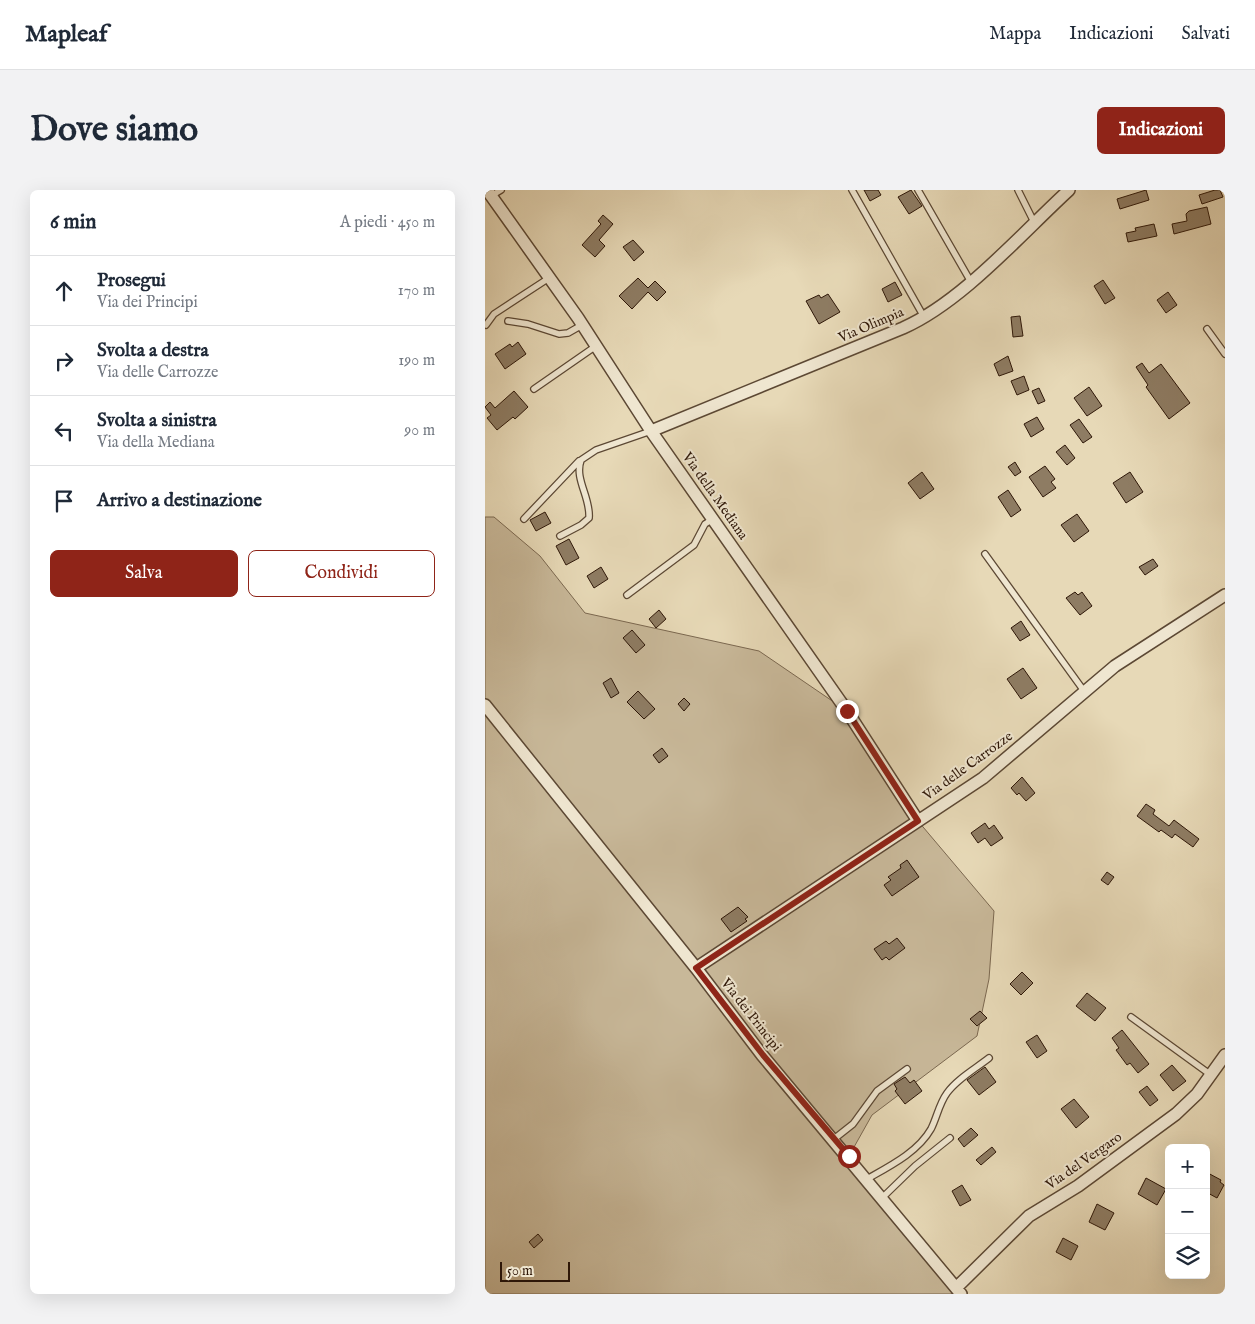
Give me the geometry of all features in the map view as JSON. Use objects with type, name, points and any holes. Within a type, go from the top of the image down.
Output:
[{"type":"street","name":"Via Olimpia","points":[[651,431],[903,328],[940,308],[971,282],[1069,190]]},
{"type":"street","name":"Via della Mediana","points":[[493,192],[651,431],[847,711],[918,821]]},
{"type":"street","name":"Via delle Carrozze","points":[[696,968],[998,766],[1123,660],[1225,595]]},
{"type":"street","name":"Via dei Principi","points":[[485,705],[696,968],[763,1055],[958,1291]]},
{"type":"street","name":"Via del Vergaro","points":[[958,1291],[1023,1221],[1083,1182],[1171,1118],[1193,1098],[1225,1055]]},
{"type":"lane","points":[[852,190],[924,317]]},
{"type":"lane","points":[[918,190],[971,282]]},
{"type":"lane","points":[[1018,190],[1034,222]]},
{"type":"lane","points":[[486,325],[494,314],[549,278]]},
{"type":"lane","points":[[508,321],[532,325],[559,334],[568,333],[582,325]]},
{"type":"lane","points":[[1207,329],[1225,354]]},
{"type":"lane","points":[[534,389],[596,346]]},
{"type":"lane","points":[[524,519],[581,460],[596,450],[651,431]]},
{"type":"lane","points":[[560,536],[581,525],[589,518],[589,509],[579,472],[581,460]]},
{"type":"lane","points":[[627,595],[694,545],[705,524],[713,519]]},
{"type":"lane","points":[[985,554],[1084,692]]},
{"type":"lane","points":[[1131,1017],[1211,1075]]},
{"type":"lane","points":[[867,1179],[901,1158],[922,1140],[932,1126],[940,1104],[949,1090],[989,1058]]},
{"type":"lane","points":[[834,1139],[853,1124],[877,1091],[907,1069]]},
{"type":"lane","points":[[882,1198],[915,1166],[950,1138]]},
{"type":"shaded area","points":[[485,517],[494,517],[540,556],[585,613],[759,651],[847,711],[918,821],[994,911],[989,979],[977,1036],[872,1115],[849,1156],[956,1288],[951,1294],[485,1294]]},
{"type":"building","points":[[864,190],[878,190],[881,195],[870,201]]},
{"type":"building","points":[[911,190],[922,206],[909,214],[898,197]]},
{"type":"building","points":[[1146,190],[1149,200],[1120,209],[1117,199]]},
{"type":"building","points":[[1220,190],[1223,197],[1202,204],[1199,195]]},
{"type":"building","points":[[1207,207],[1211,224],[1174,234],[1172,224],[1187,221],[1186,214],[1189,211]]},
{"type":"building","points":[[603,215],[613,224],[599,240],[605,246],[595,257],[582,245],[601,224],[598,221]]},
{"type":"building","points":[[1154,224],[1157,236],[1128,242],[1126,233],[1136,231],[1135,228]]},
{"type":"building","points":[[633,240],[644,252],[634,261],[623,247]]},
{"type":"building","points":[[638,278],[648,288],[655,281],[666,292],[657,301],[648,292],[632,309],[619,296]]},
{"type":"building","points":[[1103,280],[1115,298],[1105,304],[1094,286]]},
{"type":"building","points":[[895,282],[902,295],[888,302],[882,289]]},
{"type":"building","points":[[1168,292],[1177,305],[1166,313],[1157,300]]},
{"type":"building","points":[[828,294],[840,312],[819,324],[806,301],[819,295],[821,298]]},
{"type":"building","points":[[1020,316],[1023,336],[1013,337],[1011,317]]},
{"type":"building","points":[[518,342],[526,354],[505,369],[495,354],[510,344],[512,347]]},
{"type":"building","points":[[1008,356],[1013,371],[999,376],[994,364]]},
{"type":"building","points":[[1142,363],[1149,373],[1161,364],[1190,403],[1169,419],[1146,387],[1148,385],[1136,367]]},
{"type":"building","points":[[1024,376],[1029,390],[1017,395],[1011,381]]},
{"type":"building","points":[[1089,387],[1102,406],[1087,416],[1074,398]]},
{"type":"building","points":[[1039,388],[1045,401],[1038,404],[1032,391]]},
{"type":"building","points":[[514,391],[528,407],[515,419],[513,417],[497,430],[487,418],[491,415],[485,407],[490,402],[495,408]]},
{"type":"building","points":[[1037,417],[1044,429],[1031,437],[1024,424]]},
{"type":"building","points":[[1079,419],[1092,437],[1083,443],[1070,425]]},
{"type":"building","points":[[1065,445],[1075,458],[1067,465],[1056,452]]},
{"type":"building","points":[[1015,462],[1021,472],[1015,476],[1008,467]]},
{"type":"building","points":[[1045,466],[1055,479],[1051,482],[1056,488],[1043,497],[1029,477]]},
{"type":"building","points":[[922,472],[934,489],[920,499],[908,483]]},
{"type":"building","points":[[1130,472],[1143,492],[1126,503],[1113,483]]},
{"type":"building","points":[[1008,490],[1021,510],[1011,517],[998,497]]},
{"type":"building","points":[[545,512],[551,523],[536,531],[530,520]]},
{"type":"building","points":[[1077,514],[1089,531],[1074,542],[1061,525]]},
{"type":"building","points":[[569,539],[579,558],[566,565],[556,546]]},
{"type":"building","points":[[1153,559],[1158,566],[1145,575],[1139,567]]},
{"type":"building","points":[[601,567],[608,579],[594,588],[587,576]]},
{"type":"building","points":[[1075,592],[1078,595],[1082,592],[1092,606],[1080,615],[1066,598]]},
{"type":"building","points":[[659,610],[666,619],[656,628],[649,619]]},
{"type":"building","points":[[1021,621],[1030,635],[1020,641],[1011,628]]},
{"type":"building","points":[[632,630],[645,645],[636,653],[623,638]]},
{"type":"building","points":[[1023,668],[1037,688],[1021,699],[1007,679]]},
{"type":"building","points":[[611,678],[619,693],[611,698],[603,683]]},
{"type":"building","points":[[638,691],[655,709],[644,719],[627,702]]},
{"type":"building","points":[[684,698],[690,704],[684,711],[678,704]]},
{"type":"building","points":[[662,748],[668,756],[659,763],[653,755]]},
{"type":"building","points":[[1022,777],[1035,793],[1026,801],[1011,788]]},
{"type":"building","points":[[1146,804],[1155,810],[1153,814],[1169,826],[1174,820],[1199,839],[1193,847],[1175,834],[1172,838],[1161,830],[1159,832],[1137,816]]},
{"type":"building","points":[[985,823],[989,829],[994,825],[1003,838],[991,846],[985,838],[978,843],[971,833]]},
{"type":"building","points":[[907,860],[919,877],[892,896],[884,885],[891,880],[888,877],[901,868],[900,865]]},
{"type":"building","points":[[1107,872],[1114,877],[1108,885],[1101,880]]},
{"type":"building","points":[[738,907],[748,917],[745,919],[747,921],[731,932],[721,919]]},
{"type":"building","points":[[897,938],[905,948],[889,960],[886,957],[882,960],[874,949],[886,941],[889,944]]},
{"type":"building","points":[[1022,972],[1033,983],[1021,995],[1010,984]]},
{"type":"building","points":[[1087,993],[1106,1008],[1095,1021],[1076,1006]]},
{"type":"building","points":[[980,1011],[987,1018],[977,1026],[970,1019]]},
{"type":"building","points":[[1122,1030],[1149,1064],[1138,1073],[1130,1063],[1127,1065],[1116,1050],[1119,1048],[1112,1038]]},
{"type":"building","points":[[1037,1035],[1047,1051],[1037,1058],[1026,1042]]},
{"type":"building","points":[[1172,1065],[1186,1081],[1173,1091],[1160,1075]]},
{"type":"building","points":[[985,1067],[996,1082],[979,1095],[967,1080]]},
{"type":"building","points":[[905,1077],[910,1083],[914,1080],[922,1091],[905,1104],[895,1091],[897,1089],[894,1084]]},
{"type":"building","points":[[1147,1086],[1158,1100],[1150,1106],[1139,1092]]},
{"type":"building","points":[[1074,1099],[1089,1117],[1076,1128],[1061,1109]]},
{"type":"building","points":[[971,1128],[978,1135],[964,1147],[958,1139]]},
{"type":"building","points":[[992,1147],[996,1152],[981,1165],[976,1160]]},
{"type":"building","points":[[1210,1174],[1221,1180],[1220,1182],[1224,1185],[1217,1198],[1210,1194]]},
{"type":"building","points":[[1146,1178],[1165,1188],[1157,1205],[1138,1194]]},
{"type":"building","points":[[962,1185],[971,1200],[960,1206],[952,1191]]},
{"type":"building","points":[[1097,1204],[1114,1213],[1105,1230],[1089,1222]]},
{"type":"building","points":[[538,1234],[543,1240],[534,1248],[529,1242]]},
{"type":"building","points":[[1063,1238],[1078,1246],[1071,1260],[1056,1252]]},
{"type":"route","points":[[847,711],[918,821],[696,968],[763,1055],[849,1156]]}]
